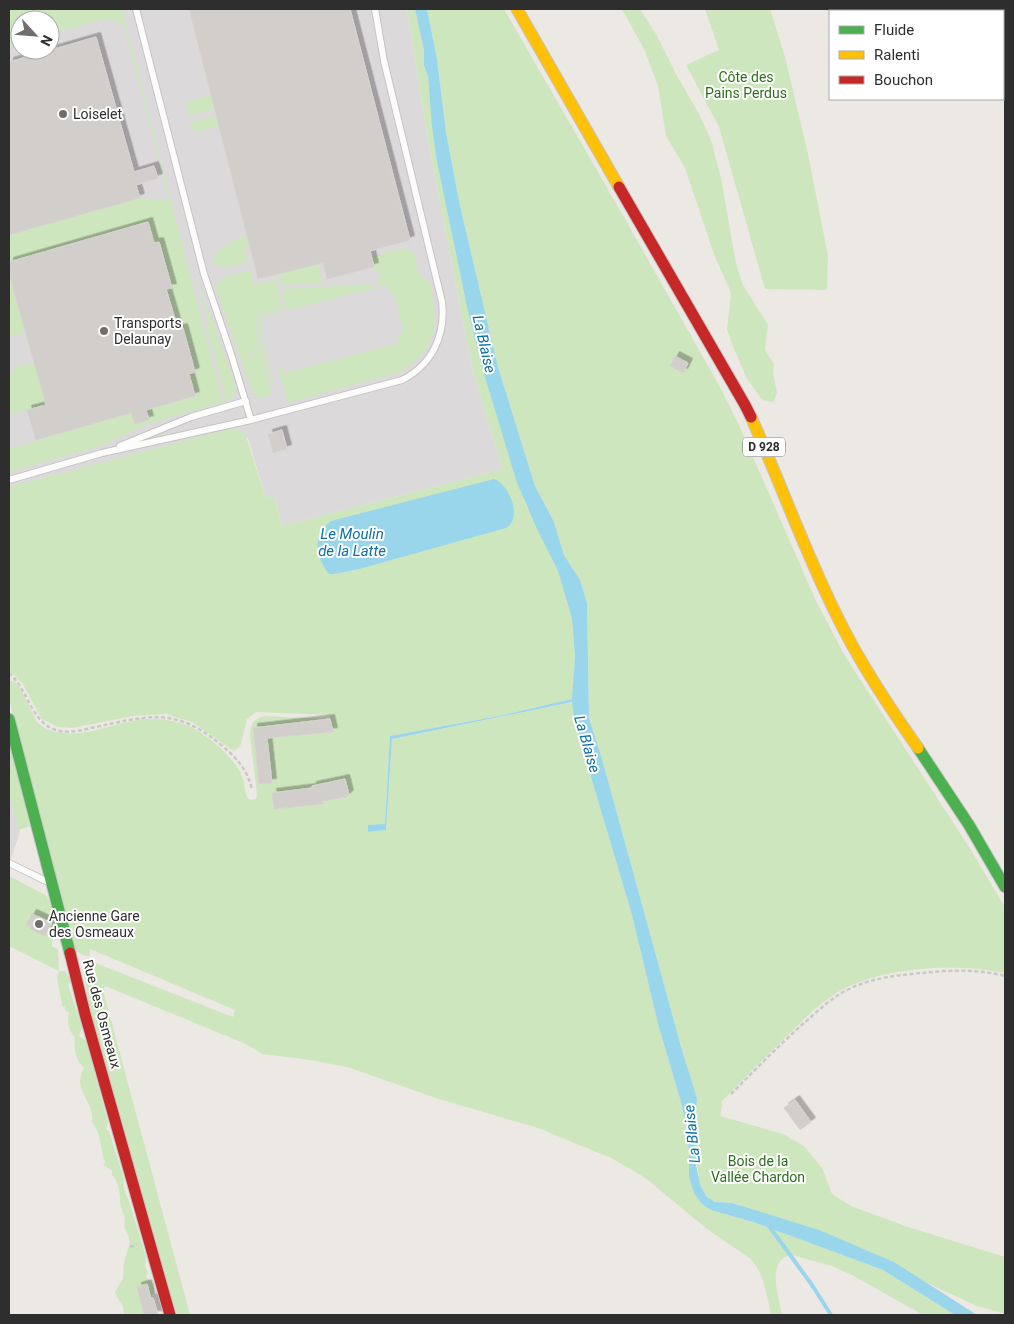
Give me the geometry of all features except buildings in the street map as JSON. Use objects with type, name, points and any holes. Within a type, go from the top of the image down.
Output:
[{"type":"main road","name":"D 928","points":[[516,9],[745,405],[764,446],[822,587],[853,646],[1005,887]]},
{"type":"main road","name":"Rue des Osmeaux","points":[[9,719],[85,1014],[170,1315]]},
{"type":"lane","points":[[136,9],[204,274],[251,420]]},
{"type":"lane","points":[[9,480],[102,454],[251,420],[402,380],[414,373],[429,358],[442,330],[442,302],[384,61],[375,9]]},
{"type":"lane","points":[[102,454],[191,417],[246,401]]},
{"type":"lane","points":[[9,863],[53,884]]},
{"type":"path","points":[[9,673],[22,688],[40,720],[53,729],[78,731],[145,717],[167,718],[188,723],[209,735],[241,764],[252,790]]},
{"type":"path","points":[[731,1094],[794,1032],[827,1004],[850,989],[880,979],[927,972],[972,971],[1005,976]]},
{"type":"shaded area","points":[[9,9],[407,9],[429,145],[473,373],[503,469],[282,526],[275,499],[265,495],[248,438],[9,506]]},
{"type":"shaded area","points":[[9,795],[20,832],[9,865]]},
{"type":"green space","points":[[9,9],[122,9],[222,399],[226,398],[206,323],[208,319],[197,277],[234,382],[235,390],[233,397],[229,400],[151,423],[103,445],[9,472],[9,449],[131,413],[135,424],[149,420],[146,410],[189,374],[195,372],[183,328],[178,329],[166,289],[171,288],[159,242],[154,243],[147,222],[9,262],[9,235],[140,198],[169,200],[124,26],[118,21],[105,19],[60,31],[60,10],[10,10],[9,46]]},
{"type":"green space","points":[[407,9],[415,9],[424,50],[424,66],[428,76],[437,162],[467,307],[496,412],[526,505],[558,571],[572,619],[575,656],[573,699],[499,716],[390,736],[385,824],[368,832],[386,830],[392,739],[573,702],[574,720],[632,915],[658,1024],[681,1102],[689,1151],[689,1177],[711,1210],[753,1222],[883,1270],[955,1315],[923,1315],[854,1276],[832,1266],[792,1255],[784,1258],[776,1271],[782,1315],[771,1315],[762,1278],[751,1259],[707,1229],[644,1177],[611,1158],[538,1128],[439,1099],[347,1067],[262,1054],[246,1044],[105,986],[103,990],[190,1315],[176,1315],[90,1009],[83,970],[87,962],[93,962],[233,1017],[235,1010],[90,949],[90,956],[83,955],[76,950],[10,703],[9,681],[14,681],[20,688],[37,722],[48,729],[60,733],[86,732],[149,719],[175,721],[194,728],[210,739],[233,761],[242,776],[246,795],[250,800],[256,799],[257,795],[250,735],[255,720],[265,716],[330,719],[330,715],[256,712],[247,719],[240,747],[234,751],[192,722],[166,714],[133,716],[72,728],[58,727],[42,719],[22,683],[9,670],[9,487],[229,429],[241,431],[246,436],[265,495],[275,499],[282,526],[503,469],[473,373],[429,145]]},
{"type":"green space","name":"Bois de la Vallée Chardon","points":[[427,9],[504,9],[720,387],[739,425],[816,601],[845,656],[971,850],[1005,907],[1005,973],[964,968],[920,969],[876,977],[856,983],[838,992],[806,1017],[722,1101],[720,1116],[783,1134],[804,1146],[822,1168],[832,1194],[851,1206],[908,1227],[1005,1257],[1005,1314],[977,1306],[925,1282],[894,1262],[865,1250],[732,1203],[715,1202],[707,1197],[701,1187],[695,1156],[697,1098],[589,718],[587,603],[580,580],[564,555],[554,522],[535,486],[498,367],[460,206],[446,132],[437,59]]},
{"type":"green space","points":[[622,9],[640,9],[656,34],[711,140],[721,178],[736,264],[743,285],[768,325],[765,350],[774,364],[773,374],[777,392],[772,402],[761,398],[747,379],[732,344],[727,329],[731,294],[715,257],[685,168],[666,136],[658,86],[645,51]]},
{"type":"green space","name":"Côte des Pains Perdus","points":[[705,9],[770,9],[785,57],[808,154],[828,256],[827,290],[765,289],[719,127],[686,65],[719,50]]},
{"type":"green space","points":[[211,95],[214,109],[188,116],[186,105],[188,102]]},
{"type":"green space","points":[[216,116],[219,126],[197,132],[190,123]]},
{"type":"green space","points":[[247,236],[250,246],[244,248],[247,263],[223,268],[212,263],[217,254],[226,246]]},
{"type":"green space","points":[[404,248],[413,254],[419,274],[430,282],[433,296],[435,322],[429,344],[423,354],[400,372],[288,403],[278,367],[282,366],[284,373],[399,343],[398,336],[402,333],[403,328],[394,295],[389,291],[387,284],[379,288],[377,284],[380,274],[378,270],[375,271],[371,257]]},
{"type":"green space","points":[[318,264],[322,283],[281,284],[278,274]]},
{"type":"green space","points":[[250,271],[254,285],[276,279],[282,305],[258,312],[256,330],[259,344],[242,363],[216,289],[221,280],[235,274]]},
{"type":"green space","points":[[9,274],[25,332],[9,337]]},
{"type":"green space","points":[[371,284],[376,289],[287,310],[282,291],[284,289]]},
{"type":"green space","points":[[283,306],[284,310],[261,317],[263,326],[260,327],[272,376],[273,388],[258,330],[260,313]]},
{"type":"green space","points":[[260,346],[272,394],[258,398],[254,394],[242,365]]},
{"type":"green space","points":[[21,363],[22,366],[34,363],[46,405],[9,415],[9,376]]},
{"type":"green space","points":[[9,742],[30,826],[19,830],[9,795]]},
{"type":"green space","points":[[9,876],[47,896],[56,916],[52,946],[58,949],[59,971],[9,946]]},
{"type":"green space","points":[[59,971],[65,971],[71,981],[68,985],[82,1027],[79,1036],[86,1041],[108,1122],[106,1129],[109,1131],[124,1179],[125,1191],[146,1257],[145,1266],[148,1273],[146,1277],[154,1284],[152,1296],[141,1302],[144,1315],[124,1315],[123,1307],[115,1293],[123,1279],[129,1237],[124,1226],[125,1219],[118,1184],[112,1175],[112,1171],[103,1164],[105,1162],[99,1136],[92,1122],[90,1107],[80,1083],[84,1068],[76,1054],[75,1038],[69,1026],[69,1013],[62,1006],[57,977]]},
{"type":"water","name":"La Blaise","points":[[415,9],[427,9],[437,59],[446,132],[460,206],[498,367],[535,486],[554,522],[564,555],[580,580],[587,603],[589,718],[697,1098],[695,1124],[696,1166],[701,1187],[707,1197],[715,1202],[732,1203],[819,1230],[894,1262],[977,1315],[955,1315],[883,1270],[753,1222],[711,1210],[702,1204],[694,1193],[689,1177],[689,1151],[681,1102],[658,1024],[632,915],[574,720],[572,702],[392,739],[386,830],[368,832],[368,825],[385,824],[390,736],[499,716],[572,699],[575,656],[572,619],[558,571],[517,483],[485,377],[467,307],[437,162],[428,76],[424,66],[424,50]]},
{"type":"water","name":"Le Moulin de la Latte","points":[[494,479],[505,488],[514,510],[514,517],[506,528],[359,569],[329,574],[324,567],[318,553],[318,539],[331,521]]},
{"type":"waterway","points":[[769,1226],[812,1285],[831,1315]]},
{"type":"traffic: fast","points":[[9,719],[70,953]]},
{"type":"traffic: fast","points":[[918,748],[969,825],[1005,887]]},
{"type":"traffic: slow","points":[[517,9],[619,187]]},
{"type":"traffic: slow","points":[[751,417],[813,564],[844,630],[874,682],[918,748]]},
{"type":"traffic: jam","points":[[619,187],[751,417]]},
{"type":"traffic: jam","points":[[70,953],[85,1014],[170,1315]]},
{"type":"place","name":"Loiselet","points":[[63,114]]},
{"type":"place","name":"Transports Delaunay","points":[[104,331]]},
{"type":"place","name":"Ancienne Gare des Osmeaux","points":[[39,924]]}]
